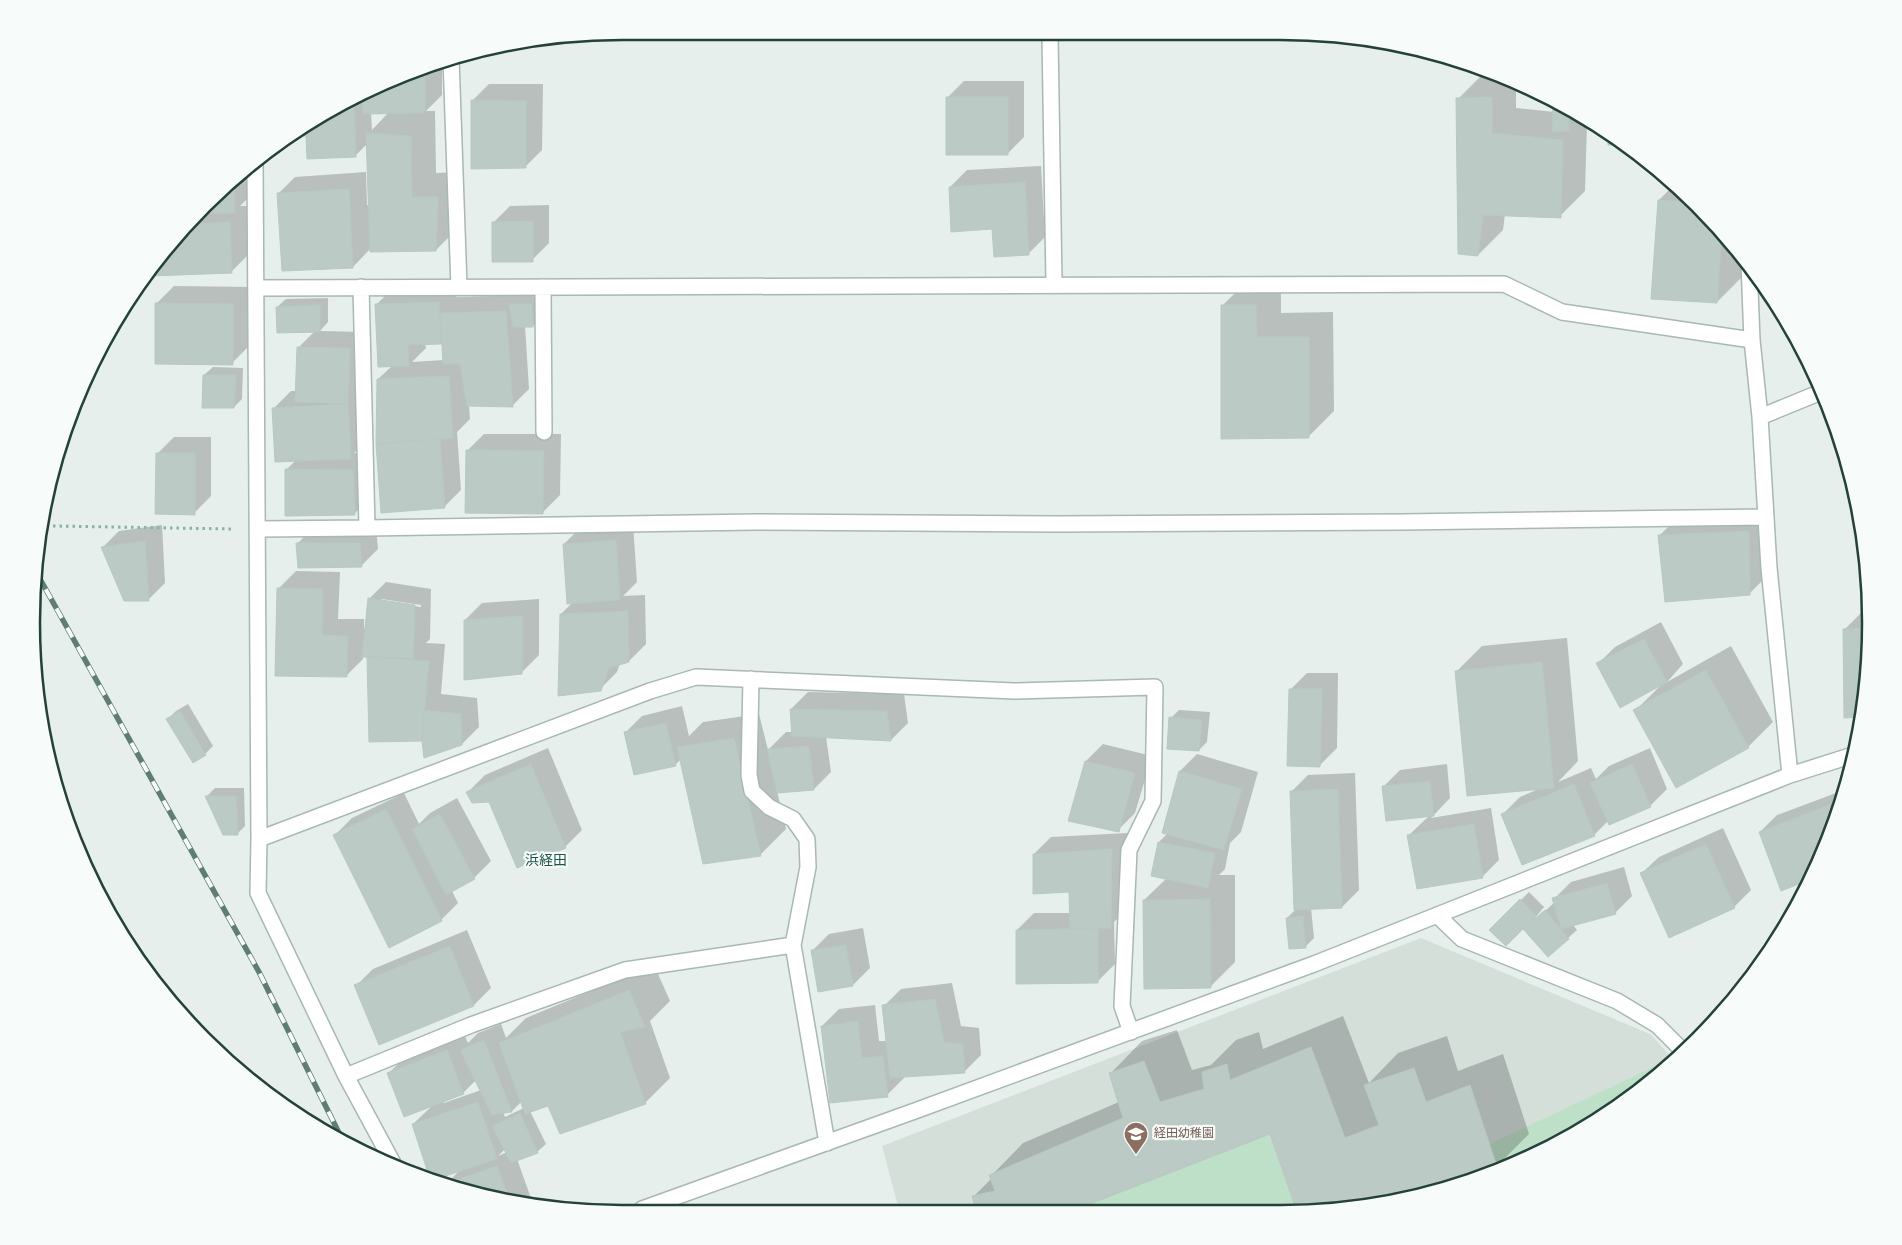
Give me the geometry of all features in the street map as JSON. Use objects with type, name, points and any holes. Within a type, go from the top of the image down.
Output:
[{"type":"street","points":[[1050,40],[1054,284]]},
{"type":"street","points":[[451,66],[459,287]]},
{"type":"street","points":[[255,171],[258,894],[346,1076],[389,1156]]},
{"type":"street","points":[[1750,279],[1752,340],[1760,417],[1769,568],[1790,775]]},
{"type":"street","points":[[256,288],[1504,284],[1562,312],[1752,340]]},
{"type":"street","points":[[361,287],[367,528]]},
{"type":"street","points":[[543,287],[544,432]]},
{"type":"street","points":[[1760,417],[1815,394]]},
{"type":"street","points":[[258,529],[756,522],[1048,524],[1765,517]]},
{"type":"street","points":[[259,839],[650,691],[696,677],[1014,691],[1155,687],[1153,801],[1129,850],[1122,1006],[1130,1032]]},
{"type":"street","points":[[750,679],[749,775],[752,791],[769,807],[793,819],[807,839],[808,867],[793,945],[827,1143]]},
{"type":"street","points":[[653,1205],[1314,964],[1790,775],[1846,757]]},
{"type":"street","points":[[1437,915],[1462,939],[1617,1000],[1658,1024],[1678,1046]]},
{"type":"street","points":[[346,1076],[472,1025],[625,970],[793,945]]},
{"type":"path","points":[[53,526],[258,529]]},
{"type":"shaded area","points":[[1421,938],[1650,1034],[1669,1055],[1634,1085],[1603,1107],[1537,1145],[1467,1174],[1393,1194],[1356,1200],[1280,1205],[898,1205],[882,1146]]},
{"type":"green space","points":[[1658,1065],[1603,1107],[1537,1145],[1496,1163],[1490,1144]]},
{"type":"green space","points":[[1270,1134],[1294,1205],[1280,1205],[1087,1205]]},
{"type":"building","points":[[425,75],[425,113],[363,114],[363,101]]},
{"type":"building","points":[[946,97],[1008,97],[1008,155],[946,155]]},
{"type":"building","points":[[1492,97],[1492,133],[1563,140],[1561,218],[1483,215],[1478,256],[1458,254],[1456,98]]},
{"type":"building","points":[[471,100],[526,101],[526,168],[471,169]]},
{"type":"building","points":[[354,106],[356,157],[307,159],[306,136],[302,136]]},
{"type":"building","points":[[1553,108],[1569,117],[1569,131],[1552,132]]},
{"type":"building","points":[[366,133],[411,136],[412,197],[438,197],[436,251],[370,252]]},
{"type":"building","points":[[1025,182],[1029,255],[994,257],[992,229],[951,232],[949,187]]},
{"type":"building","points":[[234,189],[235,213],[208,214]]},
{"type":"building","points":[[349,189],[353,268],[282,271],[277,193]]},
{"type":"building","points":[[1658,200],[1681,201],[1721,243],[1717,303],[1651,299]]},
{"type":"building","points":[[533,221],[533,262],[492,262],[492,222]]},
{"type":"building","points":[[230,222],[232,273],[154,276],[185,238],[199,224]]},
{"type":"building","points":[[439,302],[441,344],[408,345],[409,366],[378,367],[375,304]]},
{"type":"building","points":[[155,303],[233,304],[233,365],[155,364]]},
{"type":"building","points":[[509,304],[532,304],[533,327],[513,327]]},
{"type":"building","points":[[320,305],[320,332],[277,333],[276,307]]},
{"type":"building","points":[[1221,305],[1256,305],[1257,337],[1309,337],[1309,438],[1221,439]]},
{"type":"building","points":[[506,311],[513,407],[467,406],[460,364],[443,364],[440,313]]},
{"type":"building","points":[[297,347],[350,348],[348,404],[295,402]]},
{"type":"building","points":[[203,375],[236,375],[234,408],[202,408]]},
{"type":"building","points":[[449,376],[453,438],[376,444],[377,379]]},
{"type":"building","points":[[348,404],[351,459],[275,462],[272,408]]},
{"type":"building","points":[[440,439],[445,508],[381,513],[376,444]]},
{"type":"building","points":[[466,450],[544,451],[543,514],[465,513]]},
{"type":"building","points":[[156,453],[195,453],[195,515],[155,514]]},
{"type":"building","points":[[285,469],[353,470],[355,515],[285,516]]},
{"type":"building","points":[[1749,531],[1750,595],[1665,602],[1658,535]]},
{"type":"building","points":[[616,540],[620,600],[567,604],[563,544]]},
{"type":"building","points":[[145,541],[149,601],[124,601],[101,547]]},
{"type":"building","points":[[296,543],[360,543],[362,567],[298,568]]},
{"type":"building","points":[[277,588],[323,589],[322,635],[348,636],[347,677],[275,676]]},
{"type":"building","points":[[368,598],[415,605],[413,658],[362,657]]},
{"type":"building","points":[[628,611],[629,662],[609,668],[601,691],[558,696],[560,614]]},
{"type":"building","points":[[523,616],[522,674],[464,680],[464,620]]},
{"type":"building","points":[[1862,628],[1861,661],[1854,717],[1844,718],[1843,629]]},
{"type":"building","points":[[1644,639],[1667,682],[1620,708],[1596,663]]},
{"type":"building","points":[[367,657],[429,661],[422,741],[369,742]]},
{"type":"building","points":[[1542,662],[1554,788],[1467,796],[1455,671]]},
{"type":"building","points":[[1706,670],[1749,748],[1676,788],[1633,710]]},
{"type":"building","points":[[1289,689],[1322,689],[1320,767],[1287,766]]},
{"type":"building","points":[[790,709],[887,711],[891,741],[792,736]]},
{"type":"building","points":[[424,710],[461,714],[462,745],[424,758],[422,741]]},
{"type":"building","points":[[180,711],[206,755],[193,763],[166,719]]},
{"type":"building","points":[[1169,717],[1202,720],[1199,751],[1167,749]]},
{"type":"building","points":[[666,723],[676,766],[634,775],[624,732]]},
{"type":"building","points":[[734,738],[761,856],[703,864],[677,747]]},
{"type":"building","points":[[809,746],[814,790],[777,793],[767,749]]},
{"type":"building","points":[[1085,761],[1135,773],[1119,832],[1068,821]]},
{"type":"building","points":[[531,764],[566,848],[517,868],[489,802],[472,803],[466,792]]},
{"type":"building","points":[[1632,764],[1651,807],[1609,825],[1590,783]]},
{"type":"building","points":[[1179,771],[1242,789],[1224,850],[1162,833]]},
{"type":"building","points":[[1430,781],[1434,816],[1386,821],[1382,786]]},
{"type":"building","points":[[1574,784],[1595,836],[1522,865],[1501,814]]},
{"type":"building","points":[[1338,789],[1342,908],[1294,910],[1290,791]]},
{"type":"building","points":[[205,796],[236,796],[238,835],[223,835]]},
{"type":"building","points":[[1829,805],[1831,810],[1818,845],[1800,883],[1781,891],[1759,832]]},
{"type":"building","points":[[386,809],[442,921],[389,948],[333,835]]},
{"type":"building","points":[[440,814],[475,879],[446,895],[412,829]]},
{"type":"building","points":[[1474,824],[1483,878],[1417,889],[1407,835]]},
{"type":"building","points":[[1158,842],[1215,853],[1208,888],[1151,876]]},
{"type":"building","points":[[1706,844],[1735,908],[1669,938],[1640,873]]},
{"type":"building","points":[[1112,849],[1111,928],[1070,929],[1069,892],[1033,894],[1033,854]]},
{"type":"building","points":[[1607,883],[1616,914],[1561,929],[1552,898]]},
{"type":"building","points":[[1210,899],[1211,988],[1144,989],[1143,900]]},
{"type":"building","points":[[1520,899],[1536,916],[1506,946],[1489,930]]},
{"type":"building","points":[[1545,910],[1569,939],[1548,957],[1523,929]]},
{"type":"building","points":[[1303,916],[1306,948],[1289,949],[1286,918]]},
{"type":"building","points":[[1098,929],[1098,983],[1016,984],[1016,930]]},
{"type":"building","points":[[846,945],[853,986],[818,992],[811,950]]},
{"type":"building","points":[[450,946],[474,1006],[379,1045],[354,985]]},
{"type":"building","points":[[629,990],[645,1027],[620,1032],[646,1104],[560,1134],[548,1106],[525,1114],[499,1043]]},
{"type":"building","points":[[935,999],[944,1042],[963,1044],[965,1073],[890,1078],[882,1005]]},
{"type":"building","points":[[858,1021],[862,1058],[883,1056],[888,1097],[830,1103],[821,1026]]},
{"type":"building","points":[[484,1040],[512,1112],[492,1115],[460,1050]]},
{"type":"building","points":[[1311,1047],[1345,1138],[1379,1125],[1364,1085],[1414,1068],[1426,1102],[1470,1085],[1496,1163],[1467,1174],[1393,1194],[1356,1200],[1294,1205],[1270,1134],[1087,1205],[974,1205],[972,1196],[995,1191],[989,1175],[1123,1118],[1109,1073],[1144,1061],[1160,1102],[1204,1089],[1202,1072],[1227,1064],[1230,1080]]},
{"type":"building","points":[[447,1050],[464,1094],[404,1117],[387,1073]]},
{"type":"building","points":[[478,1102],[497,1159],[444,1177],[427,1171],[412,1124]]},
{"type":"building","points":[[520,1113],[538,1153],[511,1163],[492,1126]]},
{"type":"building","points":[[497,1166],[507,1193],[472,1185],[456,1180]]},
{"type":"railway","points":[[41,581],[259,972],[338,1131]]},
{"type":"place","name":"経田幼稚園","points":[[1136,1155]]},
{"type":"district","name":"浜経田","points":[[546,861]]}]
